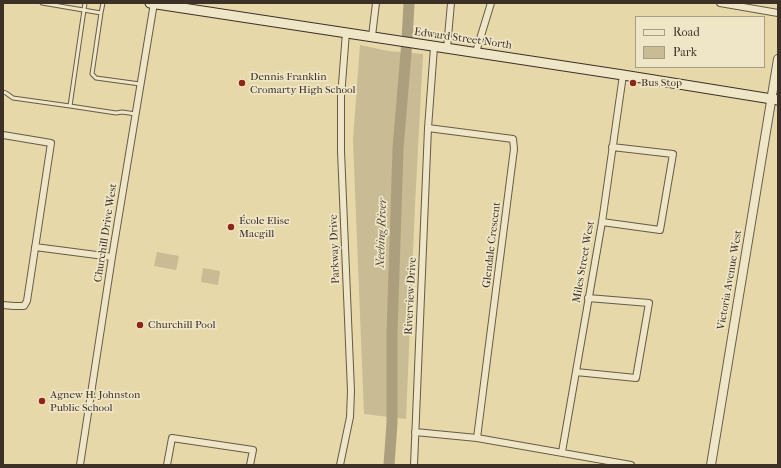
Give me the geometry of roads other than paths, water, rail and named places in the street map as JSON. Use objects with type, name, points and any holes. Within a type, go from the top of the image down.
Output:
[{"type":"main road","name":"Edward Street North","points":[[153,3],[476,52],[775,100]]},
{"type":"street","name":"Churchill Drive West","points":[[80,465],[153,3]]},
{"type":"street","points":[[372,36],[376,3]]},
{"type":"street","points":[[447,48],[451,3]]},
{"type":"street","points":[[476,52],[491,3]]},
{"type":"street","points":[[720,3],[778,13]]},
{"type":"street","name":"Parkway Drive","points":[[340,465],[350,417],[351,391],[341,150],[341,97],[346,32]]},
{"type":"street","name":"Riverview Drive","points":[[414,465],[430,46]]},
{"type":"street","name":"Victoria Avenue West","points":[[711,465],[775,100],[778,59]]},
{"type":"street","name":"Miles Street West","points":[[562,452],[602,222],[623,75]]},
{"type":"street","name":"Glendale Crescent","points":[[428,128],[513,139],[514,149],[477,438]]},
{"type":"street","points":[[3,135],[51,143],[27,301],[24,306],[3,305]]},
{"type":"street","points":[[602,222],[660,230],[673,154],[612,147]]},
{"type":"street","points":[[35,247],[112,257]]},
{"type":"street","points":[[576,372],[636,378],[649,302],[588,298]]},
{"type":"street","points":[[415,432],[477,438],[631,465]]},
{"type":"street","points":[[168,465],[172,438],[253,450],[250,465]]},
{"type":"lane","points":[[42,3],[101,13]]},
{"type":"lane","points":[[70,106],[85,3]]},
{"type":"lane","points":[[103,3],[92,74],[96,78],[141,84]]},
{"type":"lane","points":[[3,92],[13,98],[116,113],[122,112],[136,114]]},
{"type":"waterway","name":"Neebing River","points":[[389,465],[392,423],[392,333],[398,149],[409,3]]},
{"type":"place","name":"Dennis Franklin Cromarty High School","points":[[242,83]]},
{"type":"place","name":"Bus Stop","points":[[633,83]]},
{"type":"place","name":"École Elise Macgill","points":[[231,227]]},
{"type":"place","name":"Churchill Pool","points":[[140,325]]},
{"type":"place","name":"Agnew H. Johnston Public School","points":[[42,401]]}]
